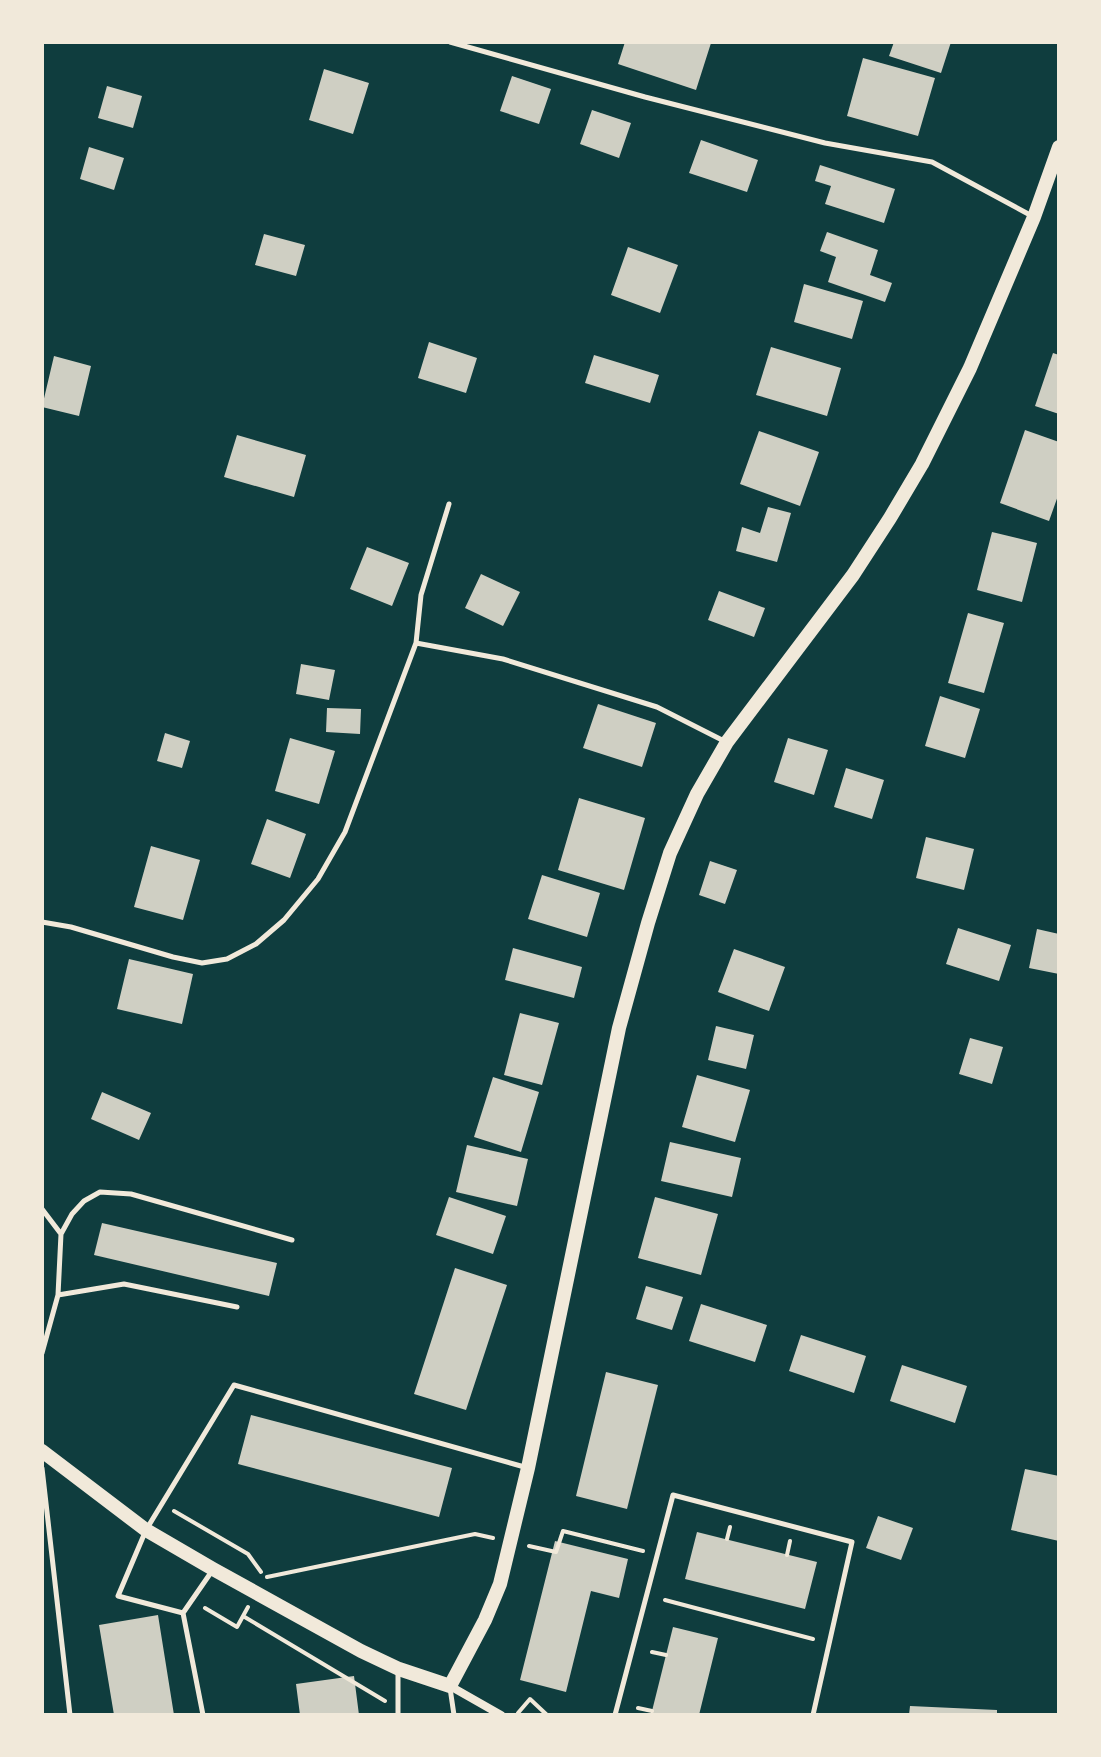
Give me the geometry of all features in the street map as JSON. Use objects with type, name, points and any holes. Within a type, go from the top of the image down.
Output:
[{"type":"street","points":[[450,1686],[500,1584],[528,1468],[619,1028],[670,853],[697,794],[727,742],[853,575],[914,478],[970,368],[1034,217],[1059,147]]},
{"type":"street","points":[[42,1451],[146,1530],[213,1569],[361,1651],[399,1669],[450,1686],[501,1715]]},
{"type":"lane","points":[[450,42],[825,143],[932,162],[1034,217]]},
{"type":"lane","points":[[42,922],[202,963],[227,959],[256,944],[284,920],[318,879],[345,832],[416,643],[421,595],[449,504]]},
{"type":"lane","points":[[416,643],[503,659],[657,707],[727,742]]},
{"type":"lane","points":[[42,1353],[58,1295],[61,1234],[72,1214],[84,1201],[100,1192],[131,1194],[292,1240]]},
{"type":"lane","points":[[42,1209],[61,1234]]},
{"type":"lane","points":[[58,1295],[124,1284],[237,1307]]},
{"type":"lane","points":[[183,1613],[118,1596],[146,1530],[234,1385],[528,1468]]},
{"type":"lane","points":[[42,1468],[70,1715]]},
{"type":"lane","points":[[615,1715],[673,1495],[852,1542],[813,1715]]},
{"type":"lane","points":[[203,1715],[183,1613],[213,1569]]},
{"type":"lane","points":[[398,1712],[399,1669]]},
{"type":"lane","points":[[450,1686],[454,1715]]},
{"type":"path","points":[[162,1504],[248,1554],[265,1577]]},
{"type":"path","points":[[727,1539],[730,1527]]},
{"type":"path","points":[[191,1601],[237,1627],[265,1577],[475,1534],[556,1552],[563,1531],[657,1554]]},
{"type":"path","points":[[787,1555],[790,1541]]},
{"type":"path","points":[[665,1600],[813,1639]]},
{"type":"path","points":[[243,1616],[398,1712]]},
{"type":"path","points":[[652,1652],[666,1655]]},
{"type":"path","points":[[516,1715],[530,1699],[547,1715]]},
{"type":"path","points":[[638,1708],[652,1711]]},
{"type":"building","points":[[625,42],[711,43],[696,90],[618,64]]},
{"type":"building","points":[[894,42],[951,42],[941,73],[889,56]]},
{"type":"building","points":[[863,58],[935,78],[918,136],[847,116]]},
{"type":"building","points":[[324,69],[369,83],[353,134],[309,120]]},
{"type":"building","points":[[512,76],[551,89],[539,124],[500,111]]},
{"type":"building","points":[[107,86],[142,96],[133,128],[98,118]]},
{"type":"building","points":[[592,110],[631,123],[619,158],[580,144]]},
{"type":"building","points":[[701,140],[758,160],[747,192],[689,173]]},
{"type":"building","points":[[89,147],[124,158],[114,190],[80,179]]},
{"type":"building","points":[[820,165],[895,189],[884,223],[825,204],[831,186],[815,181]]},
{"type":"building","points":[[827,232],[878,250],[870,275],[892,283],[885,302],[828,282],[836,257],[820,251]]},
{"type":"building","points":[[264,234],[305,245],[296,276],[255,265]]},
{"type":"building","points":[[628,247],[678,265],[660,313],[611,295]]},
{"type":"building","points":[[804,284],[863,301],[852,339],[794,322]]},
{"type":"building","points":[[429,342],[477,358],[466,393],[418,378]]},
{"type":"building","points":[[771,347],[841,368],[827,416],[756,395]]},
{"type":"building","points":[[1053,353],[1059,355],[1059,414],[1035,406]]},
{"type":"building","points":[[594,355],[659,375],[650,403],[585,383]]},
{"type":"building","points":[[54,356],[91,366],[79,416],[42,407]]},
{"type":"building","points":[[1025,430],[1059,442],[1059,493],[1049,521],[1000,503]]},
{"type":"building","points":[[759,431],[819,452],[800,506],[740,484]]},
{"type":"building","points":[[237,435],[306,455],[294,497],[224,477]]},
{"type":"building","points":[[768,507],[791,513],[777,562],[736,551],[742,527],[760,533]]},
{"type":"building","points":[[992,532],[1037,543],[1022,602],[977,590]]},
{"type":"building","points":[[367,547],[409,563],[392,606],[350,589]]},
{"type":"building","points":[[481,574],[520,592],[503,626],[465,608]]},
{"type":"building","points":[[719,591],[765,608],[754,637],[708,620]]},
{"type":"building","points":[[968,613],[1004,623],[984,693],[948,683]]},
{"type":"building","points":[[301,664],[335,670],[329,700],[296,694]]},
{"type":"building","points":[[940,696],[980,709],[965,758],[925,746]]},
{"type":"building","points":[[598,704],[656,723],[642,767],[583,748]]},
{"type":"building","points":[[327,708],[361,709],[360,734],[326,732]]},
{"type":"building","points":[[165,733],[190,741],[182,768],[157,761]]},
{"type":"building","points":[[290,738],[335,751],[319,804],[275,791]]},
{"type":"building","points":[[788,738],[828,750],[814,795],[774,782]]},
{"type":"building","points":[[846,768],[884,780],[872,819],[834,807]]},
{"type":"building","points":[[579,798],[645,818],[624,890],[558,870]]},
{"type":"building","points":[[267,819],[306,834],[290,878],[251,864]]},
{"type":"building","points":[[926,837],[974,849],[964,890],[916,878]]},
{"type":"building","points":[[151,846],[200,860],[183,920],[134,907]]},
{"type":"building","points":[[710,861],[737,870],[725,904],[699,895]]},
{"type":"building","points":[[542,875],[600,893],[587,937],[528,919]]},
{"type":"building","points":[[958,928],[1011,945],[999,981],[946,964]]},
{"type":"building","points":[[1037,929],[1059,934],[1059,974],[1029,968]]},
{"type":"building","points":[[513,948],[582,967],[574,998],[505,980]]},
{"type":"building","points":[[734,949],[785,967],[769,1011],[718,992]]},
{"type":"building","points":[[129,959],[193,974],[182,1024],[117,1009]]},
{"type":"building","points":[[520,1013],[559,1023],[542,1085],[504,1075]]},
{"type":"building","points":[[716,1026],[754,1035],[746,1069],[708,1060]]},
{"type":"building","points":[[970,1038],[1003,1047],[992,1084],[959,1074]]},
{"type":"building","points":[[697,1075],[750,1090],[735,1142],[682,1127]]},
{"type":"building","points":[[493,1077],[539,1092],[521,1152],[474,1137]]},
{"type":"building","points":[[102,1092],[151,1113],[139,1140],[91,1119]]},
{"type":"building","points":[[670,1142],[741,1158],[732,1197],[661,1181]]},
{"type":"building","points":[[467,1145],[528,1159],[517,1206],[456,1192]]},
{"type":"building","points":[[449,1197],[506,1216],[493,1254],[436,1235]]},
{"type":"building","points":[[655,1197],[718,1214],[701,1275],[638,1258]]},
{"type":"building","points":[[102,1223],[277,1263],[269,1296],[94,1255]]},
{"type":"building","points":[[455,1268],[507,1285],[466,1410],[414,1394]]},
{"type":"building","points":[[646,1286],[683,1297],[672,1330],[636,1319]]},
{"type":"building","points":[[701,1304],[767,1325],[755,1362],[689,1341]]},
{"type":"building","points":[[801,1335],[866,1356],[854,1393],[789,1371]]},
{"type":"building","points":[[902,1365],[967,1386],[955,1423],[890,1401]]},
{"type":"building","points":[[606,1372],[658,1385],[627,1509],[576,1496]]},
{"type":"building","points":[[251,1415],[452,1468],[439,1517],[238,1464]]},
{"type":"building","points":[[1025,1469],[1059,1476],[1059,1541],[1011,1530]]},
{"type":"building","points":[[878,1516],[913,1528],[901,1560],[866,1548]]},
{"type":"building","points":[[697,1532],[817,1562],[805,1609],[685,1579]]},
{"type":"building","points":[[555,1541],[628,1559],[619,1598],[591,1591],[566,1692],[520,1680]]},
{"type":"building","points":[[158,1615],[174,1715],[114,1715],[99,1625]]},
{"type":"building","points":[[673,1627],[718,1638],[699,1715],[651,1715]]},
{"type":"building","points":[[354,1676],[359,1715],[300,1715],[296,1684]]},
{"type":"building","points":[[910,1706],[997,1710],[997,1715],[909,1715]]}]
